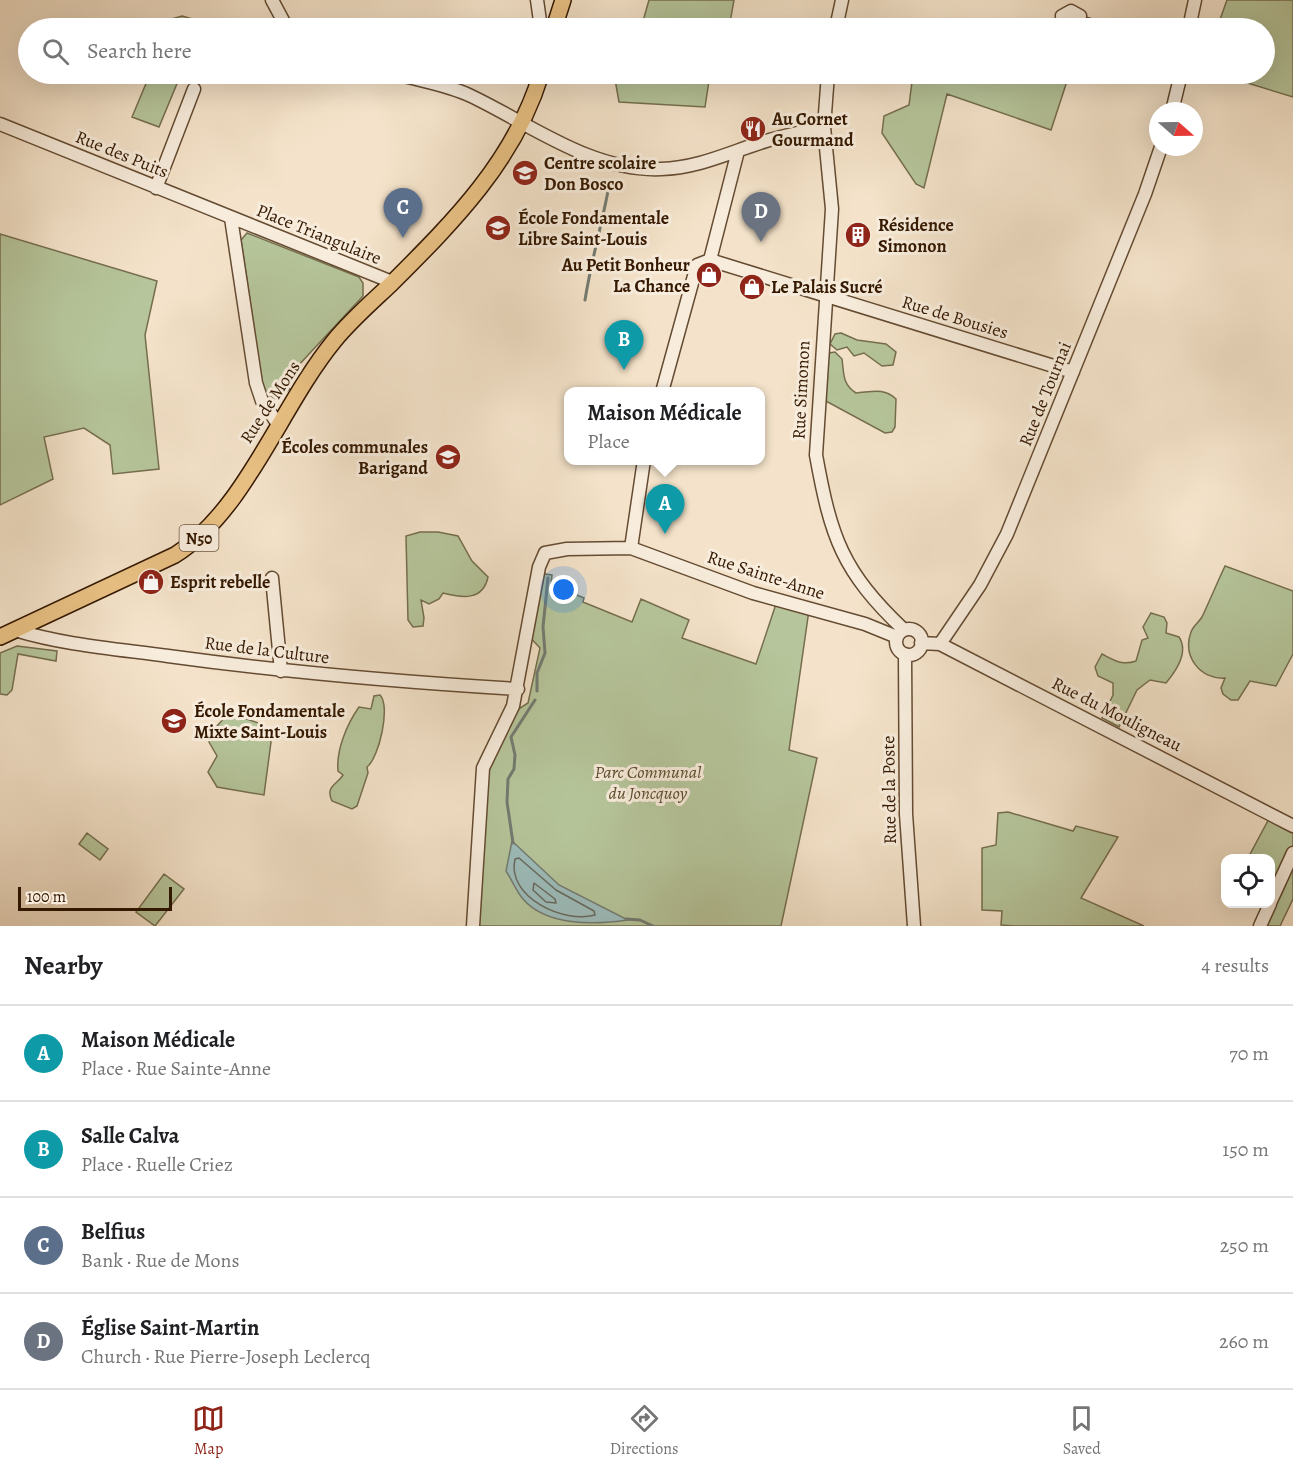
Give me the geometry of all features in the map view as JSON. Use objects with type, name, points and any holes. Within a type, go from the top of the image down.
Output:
[{"type":"main road","points":[[557,18],[563,0]]},
{"type":"main road","name":"N50","points":[[522,123],[537,84]]},
{"type":"main road","name":"Rue de Mons","points":[[0,637],[129,578],[195,542],[228,507],[278,424],[334,341],[451,223],[497,166],[522,123]]},
{"type":"street","points":[[272,0],[282,18]]},
{"type":"street","points":[[537,0],[540,18]]},
{"type":"street","points":[[839,18],[842,0]]},
{"type":"street","points":[[1192,18],[1195,0]]},
{"type":"street","points":[[1063,18],[1068,12],[1078,13],[1079,18]]},
{"type":"street","points":[[431,84],[469,95],[528,128],[607,162],[631,168],[658,169],[690,166],[824,127]]},
{"type":"street","name":"Rue Simonon","points":[[827,84],[824,127],[832,205],[816,454],[822,494],[841,552],[856,579],[900,634]]},
{"type":"street","points":[[1174,102],[1179,84]]},
{"type":"street","points":[[156,188],[194,89]]},
{"type":"street","name":"Rue des Puits","points":[[0,123],[231,218]]},
{"type":"street","points":[[663,387],[698,265],[710,260],[738,151]]},
{"type":"street","name":"Rue de Tournai","points":[[940,644],[980,585],[1003,543],[1145,194],[1158,156]]},
{"type":"street","name":"Place Triangulaire","points":[[231,218],[392,282]]},
{"type":"street","name":"Place Triangulaire","points":[[231,218],[256,383],[262,400],[278,424]]},
{"type":"street","name":"Rue de Bousies","points":[[710,260],[1073,372]]},
{"type":"street","points":[[631,548],[643,465]]},
{"type":"street","name":"Rue Sainte-Anne","points":[[518,689],[539,567],[545,553],[551,550],[631,548],[753,593],[900,634]]},
{"type":"street","points":[[272,578],[281,671]]},
{"type":"street","name":"Rue de la Culture","points":[[15,630],[55,640],[281,671],[390,682],[518,689]]},
{"type":"street","points":[[915,631],[921,643],[917,651],[905,654],[898,649],[900,634],[915,631]]},
{"type":"street","name":"Rue du Mouligneau","points":[[921,643],[940,644],[1293,826]]},
{"type":"street","name":"Rue de la Poste","points":[[905,654],[906,813],[914,926]]},
{"type":"street","points":[[473,926],[483,768],[509,715],[518,689]]},
{"type":"street","points":[[1275,892],[1293,853]]},
{"type":"street","points":[[1260,926],[1268,908]]},
{"type":"green space","points":[[649,0],[734,0],[731,18],[644,18]]},
{"type":"green space","points":[[1227,0],[1293,0],[1293,97],[1251,84],[1275,84],[1275,18],[1221,18]]},
{"type":"green space","points":[[146,84],[177,84],[159,127],[132,117]]},
{"type":"green space","points":[[616,84],[708,84],[705,107],[619,102]]},
{"type":"green space","points":[[912,84],[1066,84],[1051,130],[947,94],[924,188],[916,184],[882,133],[884,116],[909,105]]},
{"type":"green space","points":[[247,233],[359,277],[363,283],[363,296],[283,382],[290,389],[276,399],[265,393],[262,383],[241,240]]},
{"type":"green space","points":[[0,234],[157,281],[145,335],[159,469],[113,474],[110,445],[84,428],[44,437],[53,479],[0,505]]},
{"type":"green space","points":[[841,333],[857,340],[886,344],[896,352],[893,365],[882,366],[864,353],[854,356],[847,347],[837,350],[830,344],[835,334]]},
{"type":"green space","points":[[835,352],[842,359],[844,378],[851,390],[856,393],[872,391],[887,393],[896,399],[895,427],[892,432],[885,433],[824,400],[829,353]]},
{"type":"green space","points":[[420,532],[438,532],[458,536],[472,561],[488,577],[482,590],[477,594],[457,596],[443,593],[439,599],[429,604],[421,600],[423,626],[413,627],[408,620],[406,536]]},
{"type":"green space","points":[[1225,566],[1293,591],[1293,654],[1276,686],[1250,681],[1238,700],[1231,700],[1223,694],[1221,688],[1225,678],[1216,678],[1201,671],[1191,658],[1189,650],[1191,632],[1202,617]]},
{"type":"green space","name":"Parc Communal du Joncquoy","points":[[538,573],[552,575],[551,584],[584,598],[583,602],[632,622],[641,599],[689,620],[682,638],[756,664],[777,601],[809,610],[789,750],[817,758],[781,926],[473,926],[480,786],[509,715],[528,703],[540,648],[528,635]]},
{"type":"green space","points":[[1151,613],[1164,617],[1167,623],[1166,633],[1179,637],[1183,649],[1182,655],[1178,667],[1166,683],[1150,680],[1137,690],[1119,727],[1102,718],[1113,695],[1113,683],[1098,676],[1095,667],[1102,654],[1122,663],[1136,661],[1142,640],[1148,638],[1143,627]]},
{"type":"green space","points":[[17,646],[57,651],[56,661],[18,654],[12,690],[7,695],[0,694],[0,653]]},
{"type":"green space","points":[[380,695],[384,710],[382,732],[376,754],[367,767],[368,773],[357,806],[352,809],[332,801],[330,796],[331,789],[343,775],[338,771],[341,746],[350,721],[359,707],[371,709],[374,696]]},
{"type":"green space","points":[[226,716],[241,717],[264,725],[271,742],[264,795],[217,787],[208,772],[217,756],[209,742],[217,726]]},
{"type":"green space","points":[[1008,812],[1073,831],[1076,826],[1118,837],[1081,898],[1144,926],[1001,925],[1002,911],[982,910],[982,848],[996,845],[998,813]]},
{"type":"green space","points":[[1271,815],[1293,826],[1293,899],[1280,926],[1260,926],[1266,908],[1275,908],[1275,854],[1250,854]]},
{"type":"green space","points":[[87,833],[108,849],[100,860],[79,844]]},
{"type":"green space","points":[[164,874],[184,889],[155,926],[136,912]]},
{"type":"water","points":[[512,841],[559,885],[628,920],[600,923],[571,922],[557,919],[533,908],[523,899],[506,871]]},
{"type":"waterway","points":[[585,300],[608,191]]},
{"type":"waterway","points":[[537,691],[537,673],[545,653],[543,627],[548,578]]},
{"type":"waterway","points":[[513,843],[507,802],[508,779],[514,769],[515,755],[511,737],[535,700]]},
{"type":"waterway","points":[[626,919],[640,920],[653,926]]},
{"type":"place","name":"Au Cornet Gourmand","points":[[753,129]]},
{"type":"place","name":"Centre scolaire Don Bosco","points":[[525,173]]},
{"type":"place","name":"École Fondamentale Libre Saint-Louis","points":[[498,228]]},
{"type":"place","name":"Résidence Simonon","points":[[858,235]]},
{"type":"place","name":"Belfius","points":[[403,238]]},
{"type":"place","name":"Église Saint-Martin","points":[[761,242]]},
{"type":"place","name":"Au Petit Bonheur La Chance","points":[[709,275]]},
{"type":"place","name":"Le Palais Sucré","points":[[752,287]]},
{"type":"place","name":"Salle Calva","points":[[624,370]]},
{"type":"place","name":"Écoles communales Barigand","points":[[448,457]]},
{"type":"place","name":"Maison Médicale","points":[[665,534]]},
{"type":"place","name":"Esprit rebelle","points":[[151,582]]},
{"type":"place","name":"École Fondamentale Mixte Saint-Louis","points":[[174,721]]}]
